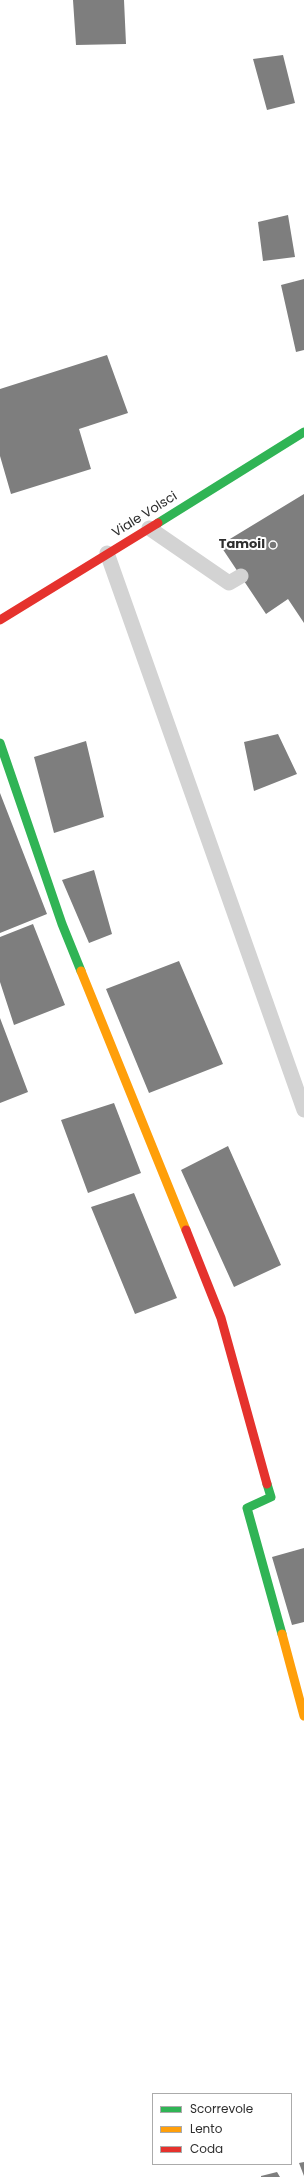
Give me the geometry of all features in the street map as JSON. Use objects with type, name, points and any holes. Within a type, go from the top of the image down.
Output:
[{"type":"street","name":"Viale Volsci","points":[[0,620],[304,432]]},
{"type":"street","points":[[0,743],[62,924],[221,1318],[271,1497],[247,1508],[304,1716]]},
{"type":"lane","points":[[149,528],[229,583],[241,576]]},
{"type":"lane","points":[[107,553],[304,1110]]},
{"type":"building","points":[[73,0],[124,0],[126,44],[76,45]]},
{"type":"building","points":[[283,55],[295,103],[267,110],[253,59]]},
{"type":"building","points":[[288,215],[295,257],[263,261],[258,222]]},
{"type":"building","points":[[304,279],[304,350],[296,352],[281,285]]},
{"type":"building","points":[[107,355],[128,413],[79,429],[91,469],[11,494],[0,456],[0,389]]},
{"type":"building","points":[[304,494],[304,623],[288,599],[266,614],[220,545]]},
{"type":"building","points":[[278,734],[297,774],[254,791],[244,742]]},
{"type":"building","points":[[86,741],[104,817],[54,833],[34,757]]},
{"type":"building","points":[[0,793],[47,914],[0,933]]},
{"type":"building","points":[[94,870],[112,934],[89,943],[62,880]]},
{"type":"building","points":[[33,924],[65,1005],[14,1025],[0,982],[0,937]]},
{"type":"building","points":[[179,961],[223,1064],[149,1093],[106,989]]},
{"type":"building","points":[[0,1018],[28,1092],[0,1103]]},
{"type":"building","points":[[114,1103],[141,1173],[88,1193],[61,1120]]},
{"type":"building","points":[[228,1146],[281,1265],[234,1287],[181,1170]]},
{"type":"building","points":[[134,1193],[177,1298],[135,1314],[91,1207]]},
{"type":"building","points":[[304,1548],[304,1622],[292,1625],[272,1557]]},
{"type":"building","points":[[304,2162],[304,2176],[299,2163]]},
{"type":"building","points":[[277,2172],[280,2177],[261,2177],[261,2176]]},
{"type":"traffic: fast","points":[[158,523],[304,432]]},
{"type":"traffic: fast","points":[[0,743],[62,924],[81,971]]},
{"type":"traffic: fast","points":[[267,1484],[271,1497],[247,1508],[282,1634]]},
{"type":"traffic: slow","points":[[81,971],[186,1230]]},
{"type":"traffic: slow","points":[[282,1634],[304,1716]]},
{"type":"traffic: jam","points":[[0,620],[158,523]]},
{"type":"traffic: jam","points":[[186,1230],[221,1318],[267,1484]]},
{"type":"place","name":"Tamoil","points":[[273,545]]}]
